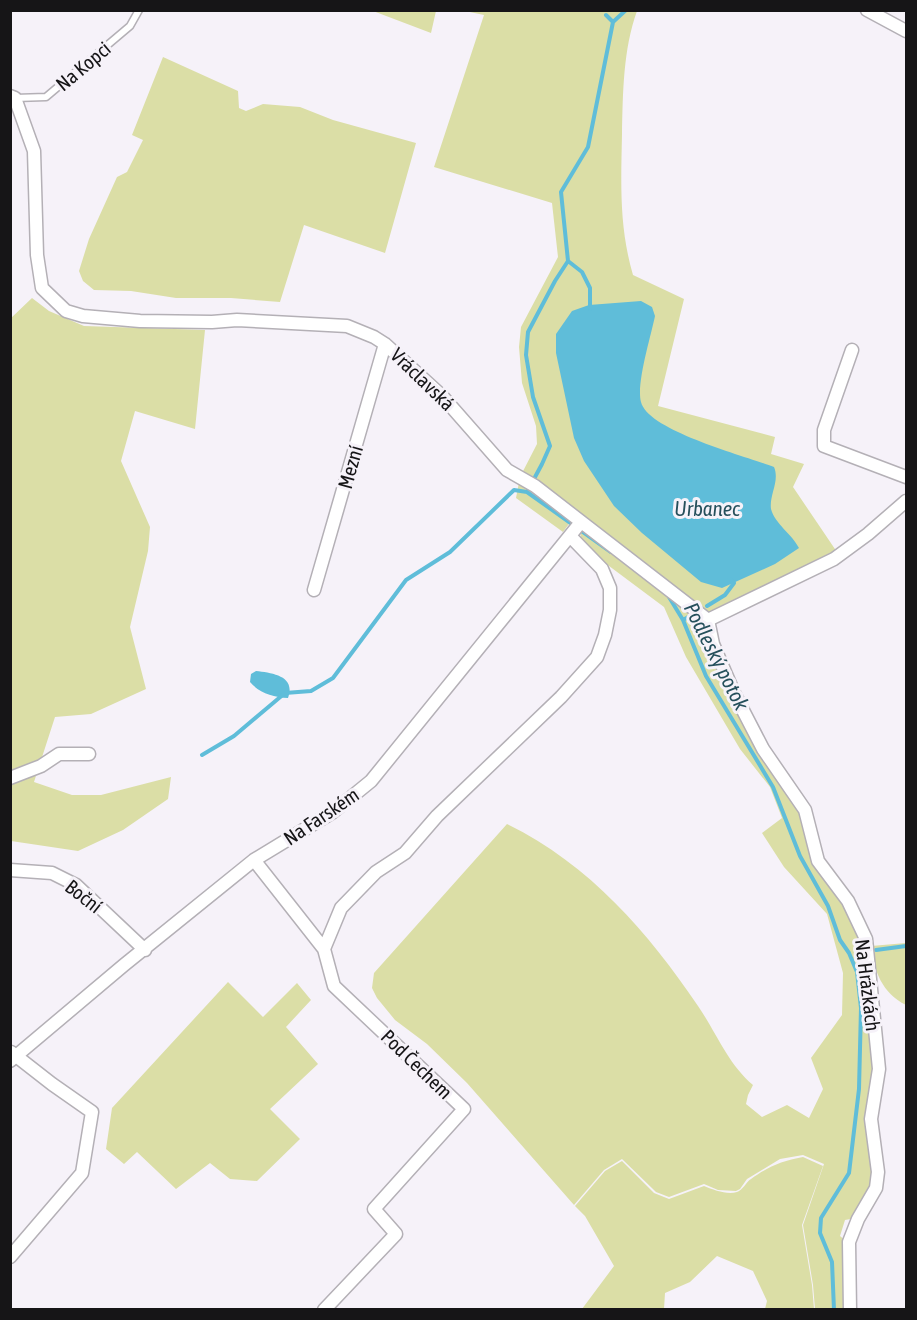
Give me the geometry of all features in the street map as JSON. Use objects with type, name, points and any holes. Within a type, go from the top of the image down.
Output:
[{"type":"street","points":[[867,10],[906,31]]},
{"type":"street","name":"Vráclavská","points":[[13,97],[34,151],[37,255],[42,288],[66,311],[83,316],[140,321],[237,320],[347,327],[374,337],[385,344],[442,396],[507,470],[532,484],[576,528],[708,620]]},
{"type":"street","name":"Mezní","points":[[314,590],[385,344]]},
{"type":"street","points":[[852,350],[824,430],[824,446],[906,477]]},
{"type":"street","points":[[708,620],[834,559],[868,534],[906,501]]},
{"type":"street","points":[[324,949],[341,908],[376,872],[405,853],[436,816],[561,697],[597,657],[606,635],[610,610],[610,588],[602,570],[576,528]]},
{"type":"street","name":"Na Farském","points":[[12,1056],[254,860],[333,812],[370,781],[462,666],[510,612],[576,528]]},
{"type":"street","name":"Na Hrázkách","points":[[708,620],[713,644],[734,693],[764,749],[805,810],[818,861],[848,901],[866,939],[879,1070],[871,1119],[878,1172],[876,1188],[849,1242],[850,1310]]},
{"type":"street","points":[[10,778],[41,766],[59,754],[89,754]]},
{"type":"street","name":"Pod Čechem","points":[[254,860],[324,949],[334,986],[464,1109],[374,1209],[396,1234],[324,1310]]},
{"type":"street","name":"Boční","points":[[10,870],[52,873],[76,885],[145,950]]},
{"type":"street","points":[[10,1257],[82,1173],[92,1112],[12,1056]]},
{"type":"lane","name":"Na Kopci","points":[[13,97],[46,97],[130,26],[139,10]]},
{"type":"green space","points":[[373,11],[436,11],[431,33]]},
{"type":"green space","points":[[465,11],[637,11],[626,56],[623,87],[621,188],[625,240],[633,275],[684,299],[658,406],[775,437],[771,454],[804,464],[793,487],[839,555],[708,620],[574,517],[563,532],[516,498],[520,477],[537,444],[536,426],[522,383],[519,347],[521,327],[558,257],[552,203],[434,167],[484,15]]},
{"type":"green space","points":[[163,57],[238,91],[239,108],[246,111],[263,104],[300,107],[333,120],[416,143],[385,253],[304,225],[280,302],[231,298],[176,298],[131,291],[94,290],[83,281],[79,271],[89,239],[117,177],[127,172],[143,140],[132,135]]},
{"type":"green space","points":[[32,298],[49,311],[84,326],[205,330],[195,429],[135,411],[121,461],[150,527],[148,551],[130,627],[146,689],[91,714],[55,717],[34,782],[72,795],[101,795],[171,777],[168,799],[123,830],[78,851],[11,841],[10,319]]},
{"type":"green space","points":[[583,526],[706,622],[712,646],[803,811],[817,862],[846,902],[864,939],[877,1070],[876,1173],[856,1218],[845,1220],[840,1236],[847,1242],[848,1309],[815,1309],[803,1225],[824,1164],[803,1155],[780,1159],[747,1179],[736,1191],[718,1190],[704,1184],[669,1197],[656,1192],[622,1159],[604,1170],[574,1205],[467,1083],[427,1044],[395,1020],[372,988],[374,973],[507,824],[537,840],[564,859],[614,902],[637,926],[659,952],[705,1016],[736,1067],[753,1085],[746,1104],[762,1117],[787,1105],[809,1118],[823,1089],[811,1058],[842,1015],[843,973],[827,914],[784,867],[762,833],[782,818],[770,787],[740,749],[686,657],[664,607],[589,551],[581,539]]},
{"type":"green space","points":[[906,943],[906,1005],[885,988],[874,964],[871,946]]},
{"type":"green space","points":[[228,982],[263,1017],[297,983],[311,1000],[286,1027],[318,1064],[270,1109],[300,1139],[257,1181],[230,1179],[210,1163],[176,1189],[137,1152],[124,1164],[106,1149],[112,1108]]},
{"type":"green space","points":[[803,1157],[823,1166],[802,1225],[814,1309],[765,1309],[767,1301],[753,1271],[717,1256],[690,1282],[665,1293],[664,1309],[582,1309],[614,1266],[585,1216],[575,1206],[605,1171],[622,1161],[654,1193],[669,1199],[704,1186],[725,1192],[737,1192],[749,1180],[770,1167]]},
{"type":"water","name":"Urbanec","points":[[641,301],[652,307],[655,316],[640,394],[641,402],[648,413],[661,423],[700,441],[774,467],[776,478],[771,509],[799,548],[775,564],[722,588],[701,582],[642,533],[614,506],[584,461],[574,438],[556,353],[556,334],[572,311],[589,305]]},
{"type":"water","points":[[256,671],[276,675],[286,680],[290,691],[288,698],[267,694],[254,686],[250,682],[251,674]]},
{"type":"waterway","name":"Podleský potok","points":[[611,552],[527,492],[550,446],[533,397],[526,355],[528,332],[568,261],[561,192],[588,147],[613,22],[626,10]]},
{"type":"waterway","points":[[606,15],[613,22]]},
{"type":"waterway","points":[[568,261],[582,272],[590,288],[590,309]]},
{"type":"waterway","points":[[202,755],[234,736],[285,693],[311,691],[333,678],[406,580],[450,552],[514,490],[527,492]]},
{"type":"waterway","points":[[707,606],[725,595],[734,583],[730,579]]},
{"type":"waterway","name":"Podleský potok","points":[[669,597],[683,620],[706,676],[773,787],[800,856],[828,906],[840,940],[849,953],[857,972],[861,1008],[859,1089],[849,1173],[821,1218],[820,1233],[832,1262],[834,1310]]},
{"type":"waterway","points":[[683,620],[690,616]]},
{"type":"waterway","points":[[876,950],[906,946]]}]
